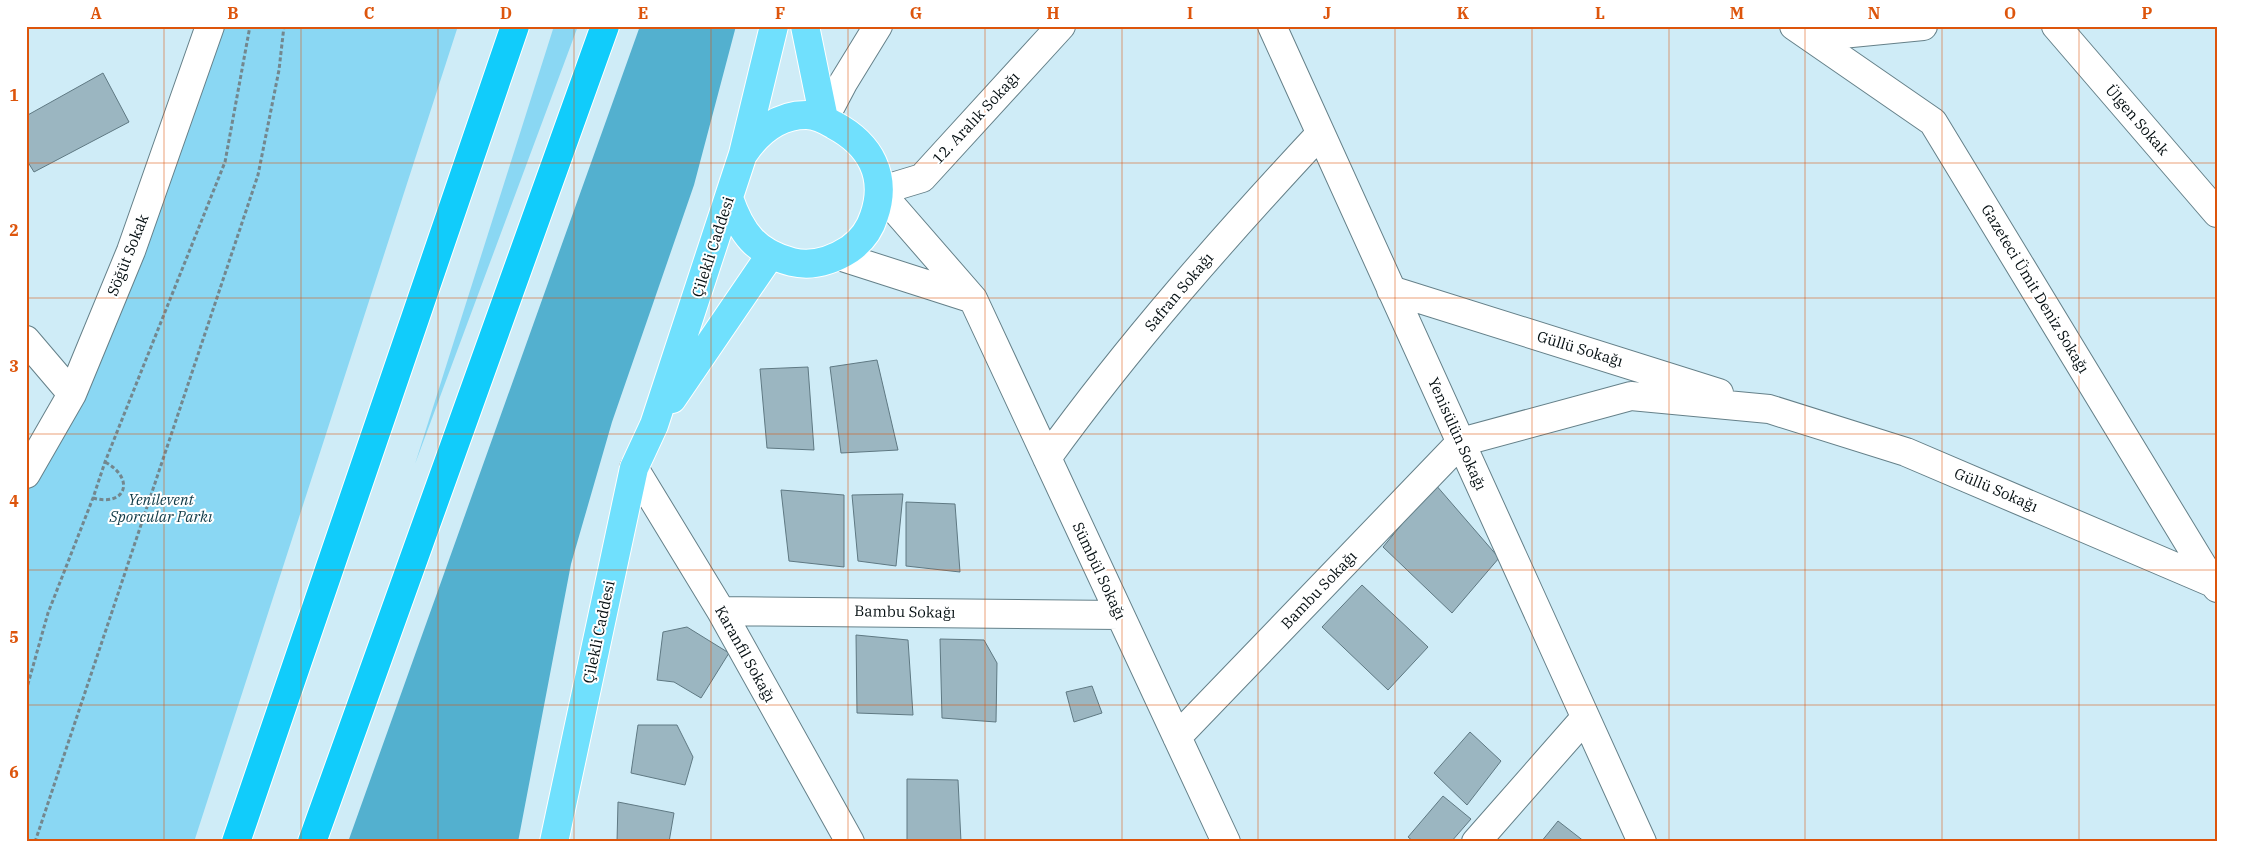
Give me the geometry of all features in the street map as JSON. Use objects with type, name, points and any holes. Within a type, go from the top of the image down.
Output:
[{"type":"highway","points":[[236,842],[515,26]]},
{"type":"highway","points":[[312,842],[605,26]]},
{"type":"main road","name":"Çilekli Caddesi","points":[[554,842],[634,468],[654,425],[743,154],[774,26]]},
{"type":"main road","points":[[805,26],[824,119]]},
{"type":"main road","points":[[729,198],[736,221],[756,246],[798,263],[813,263],[839,256],[856,244],[866,234],[878,205],[880,191],[878,176],[872,159],[862,144],[848,132],[824,119],[808,115],[794,116],[778,121],[754,139],[743,154]]},
{"type":"main road","name":"Çilekli Caddesi","points":[[654,425],[772,254]]},
{"type":"street","name":"Söğüt Sokak","points":[[26,474],[72,394],[131,251],[210,26]]},
{"type":"street","points":[[824,119],[843,83],[878,26]]},
{"type":"street","name":"12. Aralık Sokağı","points":[[880,191],[922,178],[1061,26]]},
{"type":"street","name":"Yenisülün Sokağı","points":[[1272,26],[1642,842]]},
{"type":"street","name":"Ülgen Sokak","points":[[2056,26],[2217,213]]},
{"type":"street","points":[[1803,32],[1913,27]]},
{"type":"street","name":"Gazeteci Ümit Deniz Sokağı","points":[[1803,32],[1933,122],[2215,586]]},
{"type":"street","name":"Safran Sokağı","points":[[1047,458],[1084,407],[1238,222],[1320,134]]},
{"type":"street","name":"Sümbül Sokağı","points":[[880,191],[973,299],[1226,842]]},
{"type":"street","points":[[839,256],[973,299]]},
{"type":"street","name":"Güllü Sokağı","points":[[1391,290],[1906,452],[2215,586]]},
{"type":"street","points":[[26,340],[72,394]]},
{"type":"street","name":"Güllü Sokağı","points":[[1461,442],[1631,396],[1769,409]]},
{"type":"street","name":"Bambu Sokağı","points":[[1177,737],[1461,442]]},
{"type":"street","name":"Karanfil Sokağı","points":[[634,468],[721,611],[850,842]]},
{"type":"street","name":"Bambu Sokağı","points":[[721,611],[1120,615]]},
{"type":"street","points":[[1476,842],[1585,718]]},
{"type":"path","points":[[26,691],[48,613],[105,462],[225,162],[250,26]]},
{"type":"path","points":[[35,842],[258,175],[279,70],[284,26]]},
{"type":"path","points":[[93,498],[103,501],[110,500],[120,495],[124,487],[122,475],[116,468],[105,462]]},
{"type":"green space","name":"Yenilevent Sporcular Parkı","points":[[209,26],[458,26],[194,842],[26,842],[26,474]]},
{"type":"green space","points":[[554,26],[578,26],[415,464]]},
{"type":"shaded area","points":[[640,26],[736,26],[694,185],[612,422],[571,564],[518,842],[348,842]]},
{"type":"building","points":[[103,73],[129,122],[34,172],[26,159],[26,116]]},
{"type":"building","points":[[877,360],[898,450],[841,453],[830,367]]},
{"type":"building","points":[[808,367],[814,450],[767,448],[760,369]]},
{"type":"building","points":[[1435,484],[1499,558],[1452,613],[1383,547]]},
{"type":"building","points":[[781,490],[844,495],[844,567],[789,561]]},
{"type":"building","points":[[903,494],[896,566],[858,561],[852,495]]},
{"type":"building","points":[[906,502],[955,504],[960,572],[906,566]]},
{"type":"building","points":[[1362,585],[1428,647],[1388,690],[1322,627]]},
{"type":"building","points":[[687,627],[729,653],[701,698],[674,682],[657,680],[663,632]]},
{"type":"building","points":[[856,635],[908,640],[913,715],[857,713]]},
{"type":"building","points":[[940,639],[984,640],[997,663],[996,722],[942,718]]},
{"type":"building","points":[[1092,686],[1102,713],[1074,722],[1066,692]]},
{"type":"building","points":[[638,725],[677,725],[693,757],[685,785],[631,773]]},
{"type":"building","points":[[1470,732],[1501,761],[1467,805],[1434,773]]},
{"type":"building","points":[[907,779],[958,780],[961,842],[907,842]]},
{"type":"building","points":[[1443,796],[1471,819],[1451,842],[1414,842],[1408,837]]},
{"type":"building","points":[[618,802],[674,813],[669,842],[617,842]]},
{"type":"building","points":[[1558,821],[1585,842],[1541,842]]}]
